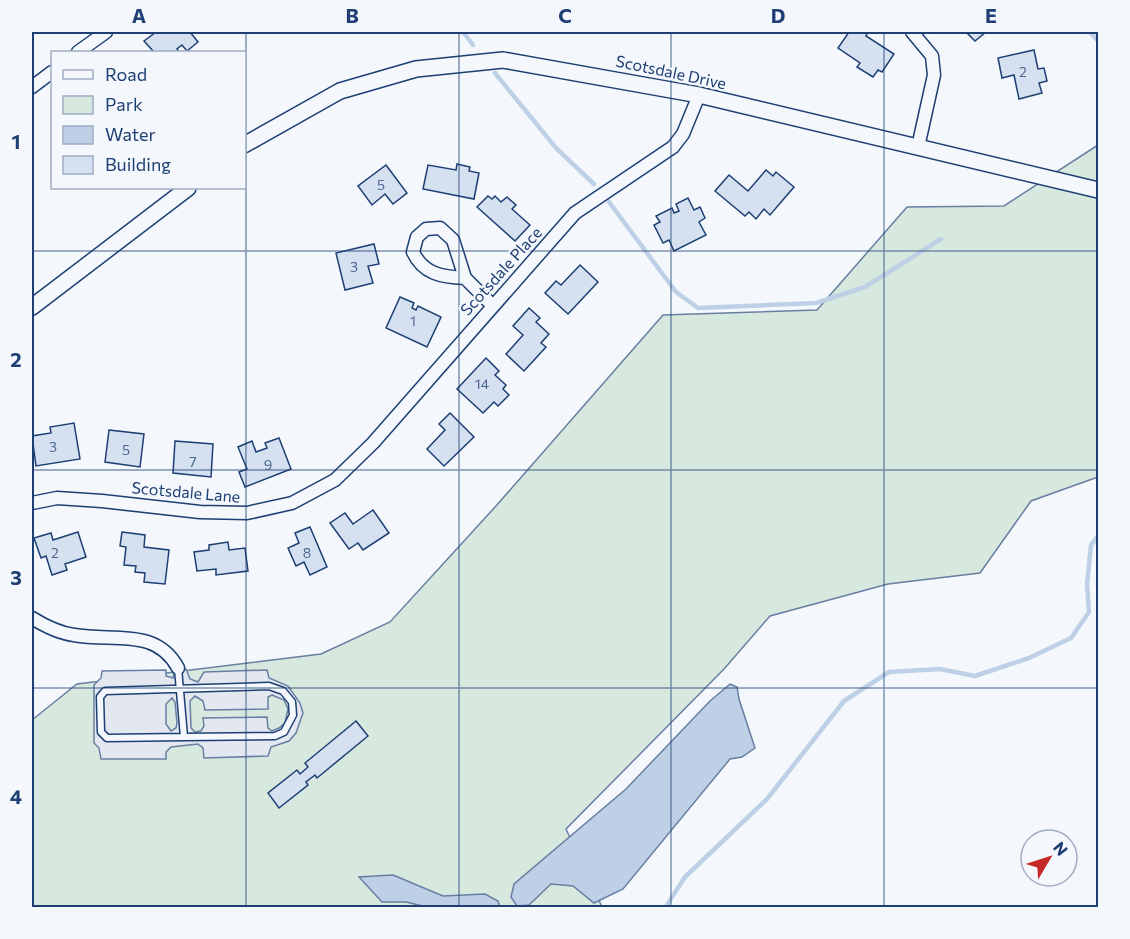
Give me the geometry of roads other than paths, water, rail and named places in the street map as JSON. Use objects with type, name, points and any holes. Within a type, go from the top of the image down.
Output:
[{"type":"street","points":[[79,51],[106,32]]},
{"type":"street","points":[[912,32],[932,56],[934,75],[918,147]]},
{"type":"street","name":"Scotsdale Drive","points":[[246,144],[340,92],[416,69],[503,60],[699,95],[1098,190]]},
{"type":"street","points":[[32,87],[51,73]]},
{"type":"street","name":"Scotsdale Place","points":[[332,482],[373,443],[575,213],[673,147],[683,134],[699,95]]},
{"type":"street","points":[[32,307],[187,189]]},
{"type":"street","points":[[465,278],[439,275],[418,264],[413,252],[417,237],[426,229],[440,228],[453,240],[465,278],[492,305]]},
{"type":"street","name":"Scotsdale Lane","points":[[32,503],[57,498],[200,513],[247,513],[292,504],[332,482]]},
{"type":"street","points":[[32,618],[59,632],[75,636],[144,640],[164,648],[178,668]]},
{"type":"lane","points":[[178,668],[184,737]]},
{"type":"lane","points":[[269,686],[283,691],[292,702],[291,724],[284,732],[275,736],[184,737],[107,738],[101,732],[100,697],[105,691],[269,686]]},
{"type":"water","points":[[730,684],[737,687],[755,748],[742,757],[730,759],[623,889],[594,903],[573,886],[551,884],[529,905],[517,906],[511,897],[514,884],[626,789],[710,701]]},
{"type":"water","points":[[393,875],[443,896],[485,894],[498,901],[500,907],[427,907],[406,902],[382,902],[359,877]]},
{"type":"waterway","points":[[463,32],[473,45]]},
{"type":"waterway","points":[[1090,32],[1098,41]]},
{"type":"waterway","points":[[495,73],[556,148],[594,184]]},
{"type":"waterway","points":[[609,202],[676,292],[698,308],[816,303],[865,287],[941,239]]},
{"type":"waterway","points":[[665,908],[685,877],[767,799],[844,701],[889,672],[940,669],[975,676],[1029,658],[1071,638],[1089,612],[1087,584],[1091,545],[1098,536]]}]
